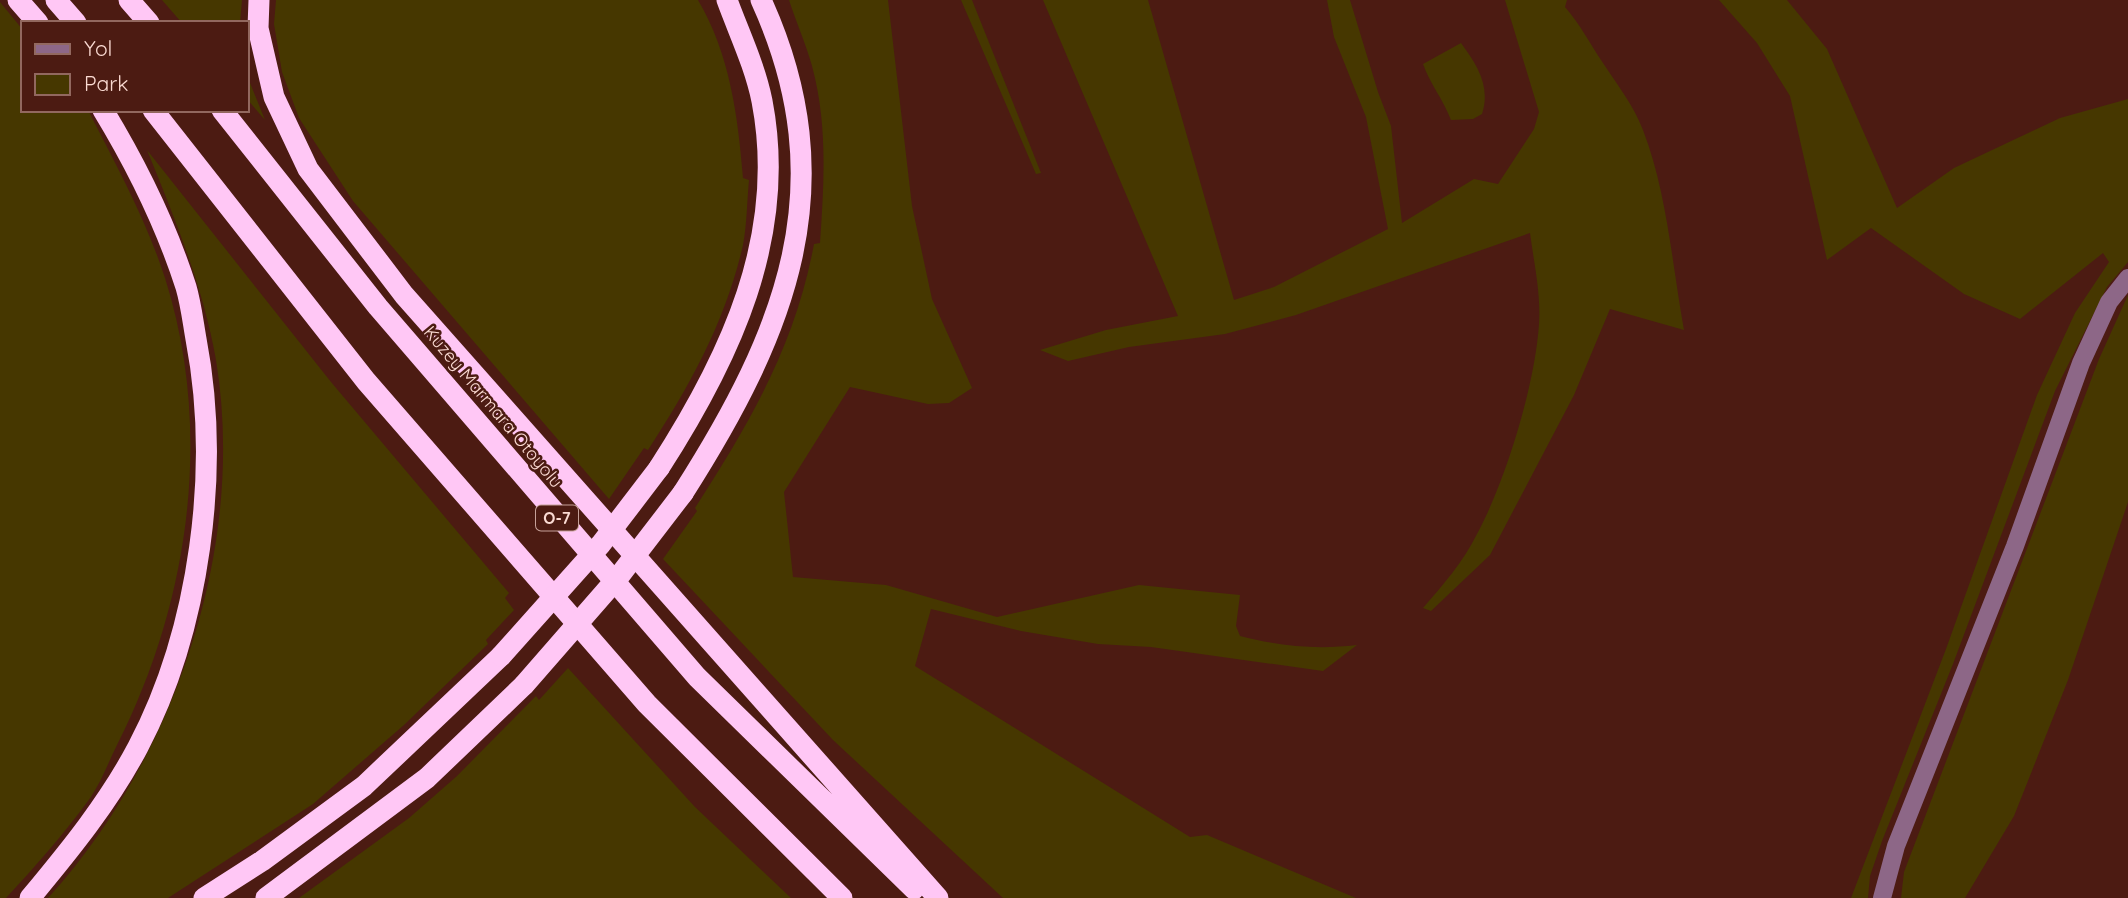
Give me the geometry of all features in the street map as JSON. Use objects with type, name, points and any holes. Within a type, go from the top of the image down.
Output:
[{"type":"highway","points":[[18,0],[36,21]]},
{"type":"highway","points":[[56,0],[74,21]]},
{"type":"highway","points":[[129,0],[147,21]]},
{"type":"highway","points":[[259,0],[258,28],[274,97],[308,169],[404,295],[938,898]]},
{"type":"highway","points":[[204,898],[262,861],[364,786],[501,656],[601,544],[659,468],[690,421],[732,340],[748,294],[764,225],[766,168],[762,102],[727,0]]},
{"type":"highway","points":[[266,898],[427,778],[524,685],[620,575],[683,493],[744,391],[768,340],[781,304],[797,237],[801,191],[795,104],[782,55],[761,0]]},
{"type":"highway","points":[[30,898],[86,829],[139,745],[175,654],[200,556],[208,462],[205,387],[187,290],[158,213],[128,152],[104,112]]},
{"type":"highway","points":[[155,112],[366,381],[647,704],[842,898]]},
{"type":"highway","name":"Kuzey Marmara Otoyolu","points":[[224,112],[378,307],[697,677],[923,898]]},
{"type":"street","points":[[1882,898],[1896,846],[2015,546],[2076,374],[2109,302],[2128,278]]},
{"type":"green space","points":[[162,0],[242,0],[240,21],[180,21]]},
{"type":"green space","points":[[276,0],[698,0],[718,42],[725,64],[735,109],[743,178],[749,180],[743,245],[717,326],[692,377],[648,450],[644,448],[609,499],[353,201],[299,118],[282,72],[274,24]]},
{"type":"green space","points":[[789,0],[888,0],[912,206],[932,299],[972,388],[949,403],[928,404],[850,387],[784,492],[793,577],[886,585],[997,617],[1139,585],[1240,595],[1236,626],[1240,636],[1298,646],[1357,645],[1323,671],[1151,647],[1098,644],[1021,631],[931,609],[915,666],[1190,837],[1207,835],[1356,898],[1003,898],[833,740],[663,559],[697,511],[695,508],[752,414],[768,382],[795,316],[814,244],[820,243],[823,176],[821,110],[812,66]]},
{"type":"green space","points":[[961,0],[972,0],[1041,173],[1036,174]]},
{"type":"green space","points":[[1043,0],[1148,0],[1234,300],[1274,287],[1388,229],[1366,117],[1334,37],[1327,0],[1350,0],[1391,126],[1402,223],[1474,179],[1498,184],[1534,129],[1539,112],[1505,0],[1567,0],[1565,7],[1624,94],[1643,130],[1658,178],[1684,330],[1610,309],[1574,395],[1490,555],[1431,611],[1423,608],[1465,554],[1488,512],[1508,460],[1525,403],[1539,324],[1538,290],[1530,233],[1296,315],[1225,334],[1129,347],[1068,361],[1040,350],[1106,330],[1178,316]]},
{"type":"green space","points":[[1719,0],[1787,0],[1827,49],[1897,208],[1954,168],[2060,118],[2128,99],[2128,262],[2107,287],[2055,391],[1953,664],[1882,841],[1870,876],[1868,898],[1851,898],[1946,649],[2037,395],[2075,313],[2109,262],[2103,253],[2020,319],[1964,294],[1871,228],[1827,260],[1790,96],[1757,43]]},
{"type":"green space","points":[[0,2],[21,28],[21,112],[89,112],[149,235],[165,278],[180,336],[188,396],[190,456],[186,516],[177,575],[162,634],[142,690],[92,795],[38,863],[6,898],[0,898]]},
{"type":"green space","points":[[1461,43],[1481,76],[1484,104],[1482,114],[1473,119],[1451,120],[1423,64]]},
{"type":"green space","points":[[248,78],[265,120],[248,100]]},
{"type":"green space","points":[[147,150],[331,382],[509,593],[505,598],[514,610],[486,640],[488,644],[404,725],[313,804],[168,898],[48,898],[93,843],[132,782],[165,716],[191,647],[210,576],[221,504],[223,431],[216,360],[204,306],[187,253]]},
{"type":"green space","points":[[2128,295],[2128,502],[2068,680],[2014,816],[1965,898],[1901,898],[1904,872],[2099,359]]},
{"type":"green space","points":[[568,668],[695,807],[791,898],[299,898],[409,818],[457,776],[536,696],[539,700]]}]
